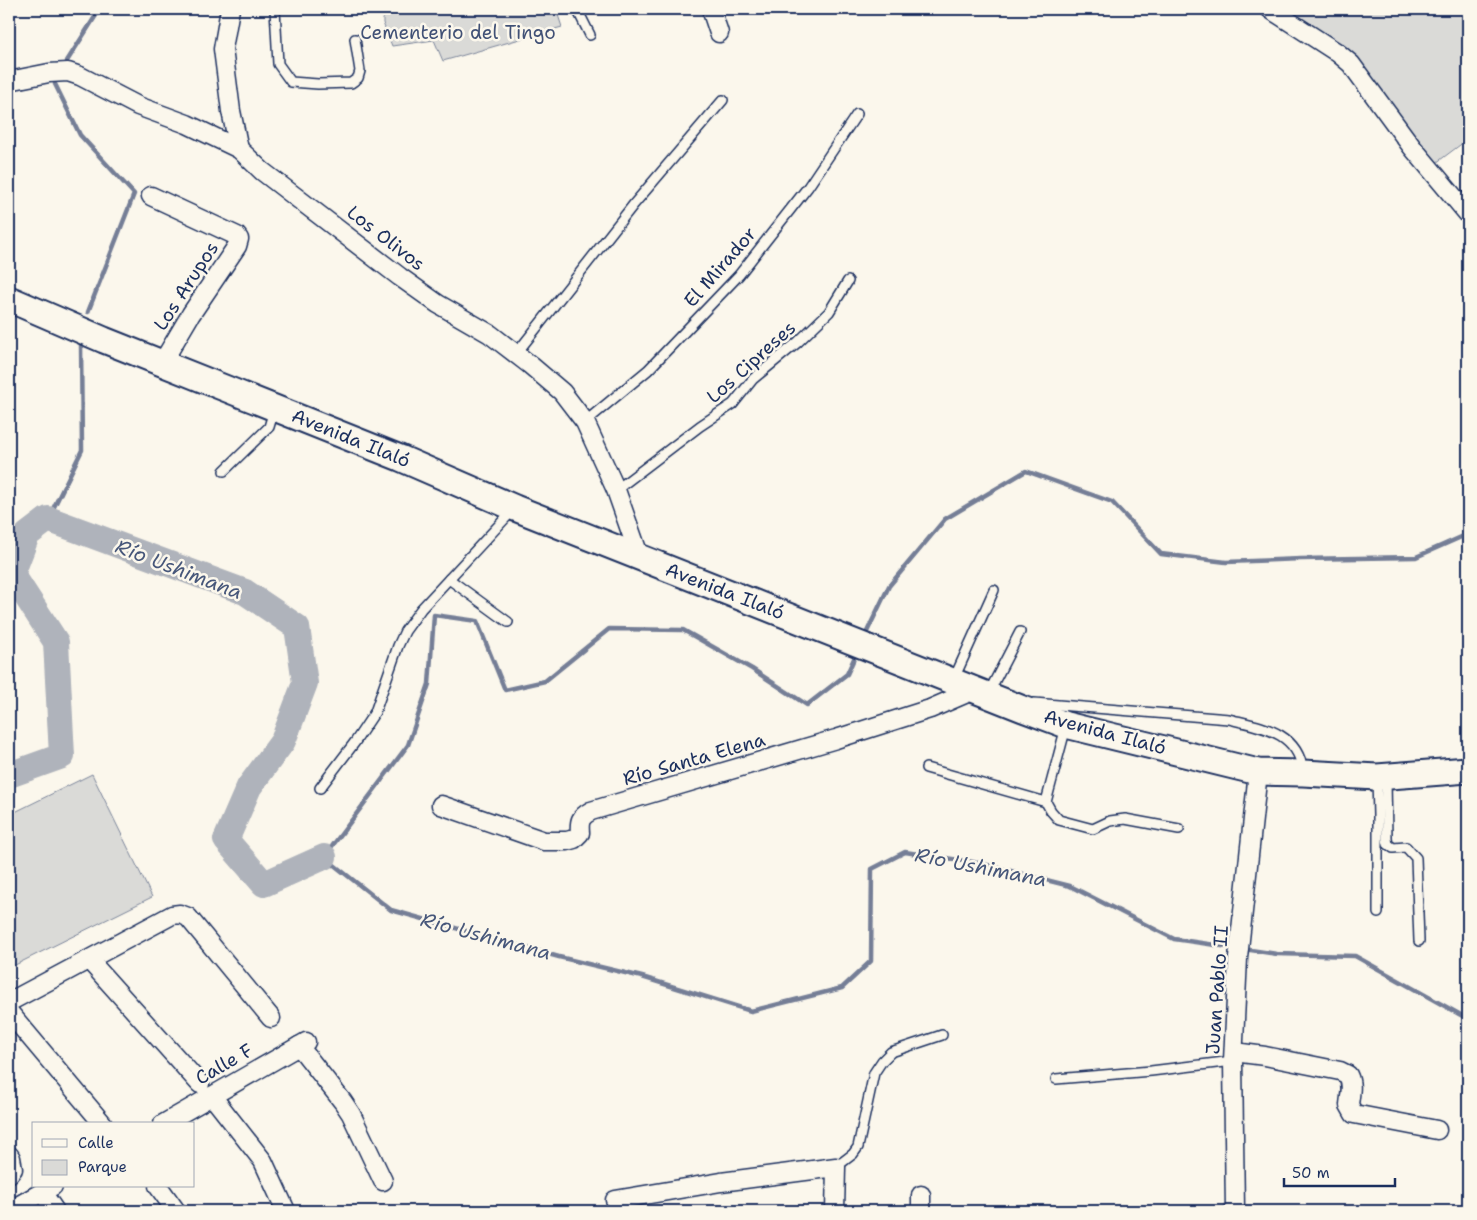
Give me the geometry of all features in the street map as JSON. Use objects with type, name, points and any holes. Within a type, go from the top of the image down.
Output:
[{"type":"main road","name":"Avenida Ilaló","points":[[9,299],[104,340],[400,458],[515,508],[1066,725],[1258,772],[1381,777],[1468,770]]},
{"type":"street","points":[[230,9],[223,49],[231,111],[239,149]]},
{"type":"street","points":[[711,9],[719,33]]},
{"type":"street","points":[[1270,9],[1338,53],[1351,64],[1412,147],[1468,214]]},
{"type":"street","name":"Los Olivos","points":[[9,81],[49,73],[68,72],[80,76],[138,106],[186,124],[239,149],[262,171],[400,277],[438,304],[490,334],[562,392],[585,422],[616,490],[640,558]]},
{"type":"street","name":"Los Arupos","points":[[151,196],[237,236],[239,239],[237,246],[190,314],[162,363]]},
{"type":"street","name":"Río Santa Elena","points":[[441,805],[544,841],[567,841],[574,839],[580,833],[579,824],[583,815],[591,811],[836,739],[979,692]]},
{"type":"street","name":"Juan Pablo II","points":[[1235,1211],[1233,1056],[1238,958],[1258,772]]},
{"type":"street","points":[[9,1002],[172,915],[180,914],[188,917],[271,1018]]},
{"type":"street","points":[[89,960],[206,1090],[263,1161],[286,1211]]},
{"type":"street","points":[[9,1012],[101,1122]]},
{"type":"street","name":"Calle F","points":[[165,1122],[206,1090],[303,1044],[351,1114],[383,1181]]},
{"type":"street","points":[[1233,1056],[1265,1056],[1340,1071],[1348,1074],[1351,1081],[1352,1086],[1348,1106],[1354,1114],[1437,1130]]},
{"type":"street","points":[[9,1155],[13,1169],[9,1174]]},
{"type":"street","points":[[615,1200],[721,1182],[836,1167],[835,1211]]},
{"type":"street","points":[[159,1188],[176,1211]]},
{"type":"street","points":[[9,1211],[47,1189],[55,1211]]},
{"type":"lane","points":[[275,9],[278,64],[291,82],[318,84],[351,82],[358,78],[360,71],[355,39]]},
{"type":"lane","points":[[578,9],[590,35]]},
{"type":"lane","points":[[516,354],[634,204],[723,100]]},
{"type":"lane","name":"El Mirador","points":[[585,422],[648,370],[739,275],[808,187],[857,114]]},
{"type":"lane","name":"Los Cipreses","points":[[616,490],[700,426],[733,404],[753,379],[798,342],[830,312],[848,281]]},
{"type":"lane","points":[[224,471],[269,428],[275,407]]},
{"type":"lane","points":[[320,788],[375,712],[405,631],[421,609],[515,508]]},
{"type":"lane","points":[[449,579],[508,622]]},
{"type":"lane","points":[[979,692],[994,590]]},
{"type":"lane","points":[[979,692],[1020,632]]},
{"type":"lane","points":[[979,692],[1229,719],[1272,730],[1279,735],[1296,750],[1302,763],[1303,773]]},
{"type":"lane","points":[[1066,725],[1046,802],[1051,811],[1060,820],[1093,829],[1110,821],[1125,819],[1179,828]]},
{"type":"lane","points":[[926,768],[1046,802]]},
{"type":"lane","points":[[1378,913],[1378,816],[1381,777]]},
{"type":"lane","points":[[1381,777],[1388,844],[1393,848],[1406,847],[1416,858],[1419,941]]},
{"type":"lane","points":[[836,1167],[853,1154],[858,1147],[874,1073],[882,1060],[892,1052],[942,1035]]},
{"type":"lane","points":[[1056,1079],[1151,1071],[1233,1056]]},
{"type":"green space","name":"Cementerio del Tingo","points":[[383,9],[556,9],[562,27],[443,61],[434,40],[392,46],[383,23]]},
{"type":"green space","points":[[1291,9],[1468,9],[1468,139],[1436,163]]},
{"type":"green space","points":[[92,774],[152,897],[9,968],[9,815]]},
{"type":"waterway","points":[[67,61],[100,9]]},
{"type":"waterway","points":[[55,84],[80,135],[134,194],[88,312]]},
{"type":"waterway","points":[[48,519],[82,450],[81,343]]},
{"type":"waterway","points":[[864,638],[889,586],[945,519],[1026,471],[1112,502],[1161,554],[1226,562],[1416,557],[1468,534]]},
{"type":"waterway","name":"Río Ushimana","points":[[9,775],[62,756],[56,642],[12,574],[27,535],[48,519],[245,592],[297,627],[305,683],[283,741],[249,787],[226,840],[264,884],[324,857]]},
{"type":"waterway","name":"Río Ushimana","points":[[857,652],[847,674],[807,705],[752,669],[683,630],[609,629],[545,681],[505,690],[477,621],[434,615],[429,684],[408,745],[324,857],[391,910],[559,957],[642,977],[751,1011],[842,988],[871,961],[872,869],[905,852],[979,863],[1070,886],[1174,939],[1236,948]]},
{"type":"waterway","name":"Río Ushimana","points":[[1244,949],[1277,954],[1355,956],[1468,1019]]}]
